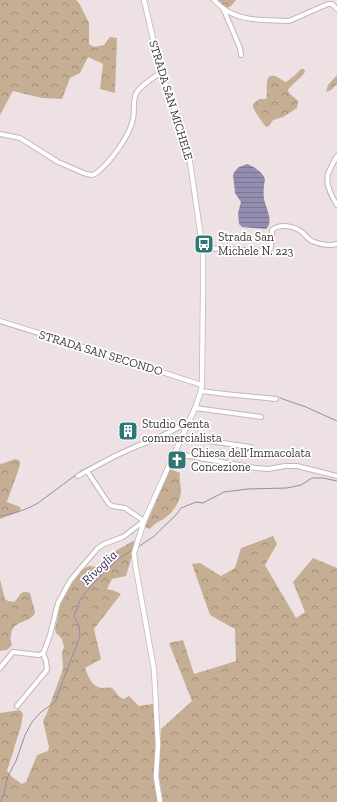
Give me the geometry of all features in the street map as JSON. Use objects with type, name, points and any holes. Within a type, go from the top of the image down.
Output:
[{"type":"street","name":"STRADA SAN MICHELE","points":[[144,0],[161,72],[189,155],[202,248],[204,291],[201,391],[188,425],[144,521],[135,551],[135,563],[154,670],[158,745],[156,777],[160,802]]},
{"type":"street","points":[[214,0],[222,8],[243,18],[289,21],[327,4],[332,4],[337,9]]},
{"type":"street","points":[[222,8],[242,55]]},
{"type":"street","points":[[0,134],[20,138],[58,162],[86,174],[95,174],[121,146],[132,126],[137,92],[161,72]]},
{"type":"street","points":[[337,156],[328,172],[328,179],[330,193],[337,205]]},
{"type":"street","points":[[202,248],[267,251],[271,247],[272,232],[276,227],[281,226],[296,229],[303,233],[308,239],[317,243],[330,245],[337,244]]},
{"type":"street","name":"STRADA SAN SECONDO","points":[[0,321],[202,385]]},
{"type":"street","points":[[201,391],[276,399]]},
{"type":"street","points":[[195,408],[261,417]]},
{"type":"street","points":[[78,476],[115,456],[154,440],[183,425],[188,425]]},
{"type":"street","points":[[182,437],[250,447]]},
{"type":"street","points":[[176,452],[183,455],[256,468],[268,469],[284,466],[297,466],[337,476]]},
{"type":"street","points":[[17,706],[47,670],[43,653],[50,635],[58,603],[70,581],[98,548],[104,544],[123,537],[144,521],[125,508],[112,506],[109,504],[87,471]]},
{"type":"street","points":[[0,668],[13,652],[39,655],[43,653]]},
{"type":"green space","points":[[0,0],[76,0],[89,23],[89,44],[94,47],[104,45],[110,37],[117,38],[115,93],[100,89],[103,64],[88,57],[80,73],[70,78],[62,99],[42,98],[13,91],[0,115]]},
{"type":"green space","points":[[217,0],[236,0],[227,8]]},
{"type":"green space","points":[[301,69],[304,69],[305,72],[288,90],[289,93],[298,101],[297,108],[283,117],[273,120],[269,126],[266,127],[255,111],[253,104],[259,99],[266,99],[267,80],[271,76],[275,76],[286,82]]},
{"type":"green space","points":[[337,75],[337,84],[331,90],[326,92],[328,85]]},
{"type":"green space","points":[[15,459],[19,460],[20,465],[7,502],[20,507],[21,510],[0,519],[0,463],[1,464]]},
{"type":"green space","points":[[170,469],[180,473],[181,492],[179,500],[169,515],[156,523],[150,529],[145,527]]},
{"type":"green space","points":[[273,536],[277,544],[265,565],[296,618],[305,612],[293,582],[313,558],[337,568],[337,802],[163,802],[159,777],[161,729],[192,701],[169,643],[183,640],[194,674],[236,661],[235,629],[210,615],[192,564],[200,563],[221,576],[235,568],[241,548]]},
{"type":"green space","points":[[133,541],[136,543],[126,576],[112,579],[107,589],[121,594],[94,629],[101,659],[85,668],[89,678],[96,686],[112,688],[121,698],[123,699],[129,696],[139,706],[153,704],[156,726],[154,777],[158,802],[0,802],[0,713],[20,710],[23,714],[21,726],[7,771],[12,777],[22,784],[26,782],[37,755],[48,751],[49,747],[43,721],[63,669],[62,653],[64,647],[62,639],[56,633],[55,629],[58,617],[58,607],[72,580],[82,569],[89,566],[97,567],[112,553]]},
{"type":"green space","points":[[0,580],[5,599],[8,601],[14,602],[20,594],[24,592],[30,593],[35,612],[31,618],[15,626],[12,630],[11,636],[12,645],[7,650],[0,651]]},
{"type":"shaded area","points":[[247,164],[260,172],[265,179],[264,199],[269,219],[266,229],[242,227],[239,224],[238,213],[241,202],[235,193],[233,175],[239,167]]},
{"type":"waterway","points":[[280,398],[306,407],[337,421]]},
{"type":"waterway","points":[[189,416],[194,404]]},
{"type":"waterway","points":[[173,427],[188,419]]},
{"type":"waterway","points":[[124,450],[153,438]]},
{"type":"waterway","points":[[0,516],[19,511],[38,503],[81,471],[107,458]]},
{"type":"waterway","name":"Rivoglia","points":[[138,547],[153,537],[176,515],[181,508],[196,502],[203,503],[224,492],[248,489],[287,488],[301,485],[312,478],[323,478],[337,481]]},
{"type":"waterway","name":"Rivoglia","points":[[0,802],[4,794],[7,778],[16,761],[25,735],[32,722],[41,712],[55,702],[80,636],[79,625],[74,616],[81,598],[99,577],[121,557],[133,550]]},
{"type":"place","name":"Strada San Michele N. 223","points":[[204,244]]},
{"type":"place","name":"Studio Genta commercialista","points":[[128,431]]},
{"type":"place","name":"Chiesa dell′Immacolata Concezione","points":[[177,460]]}]
